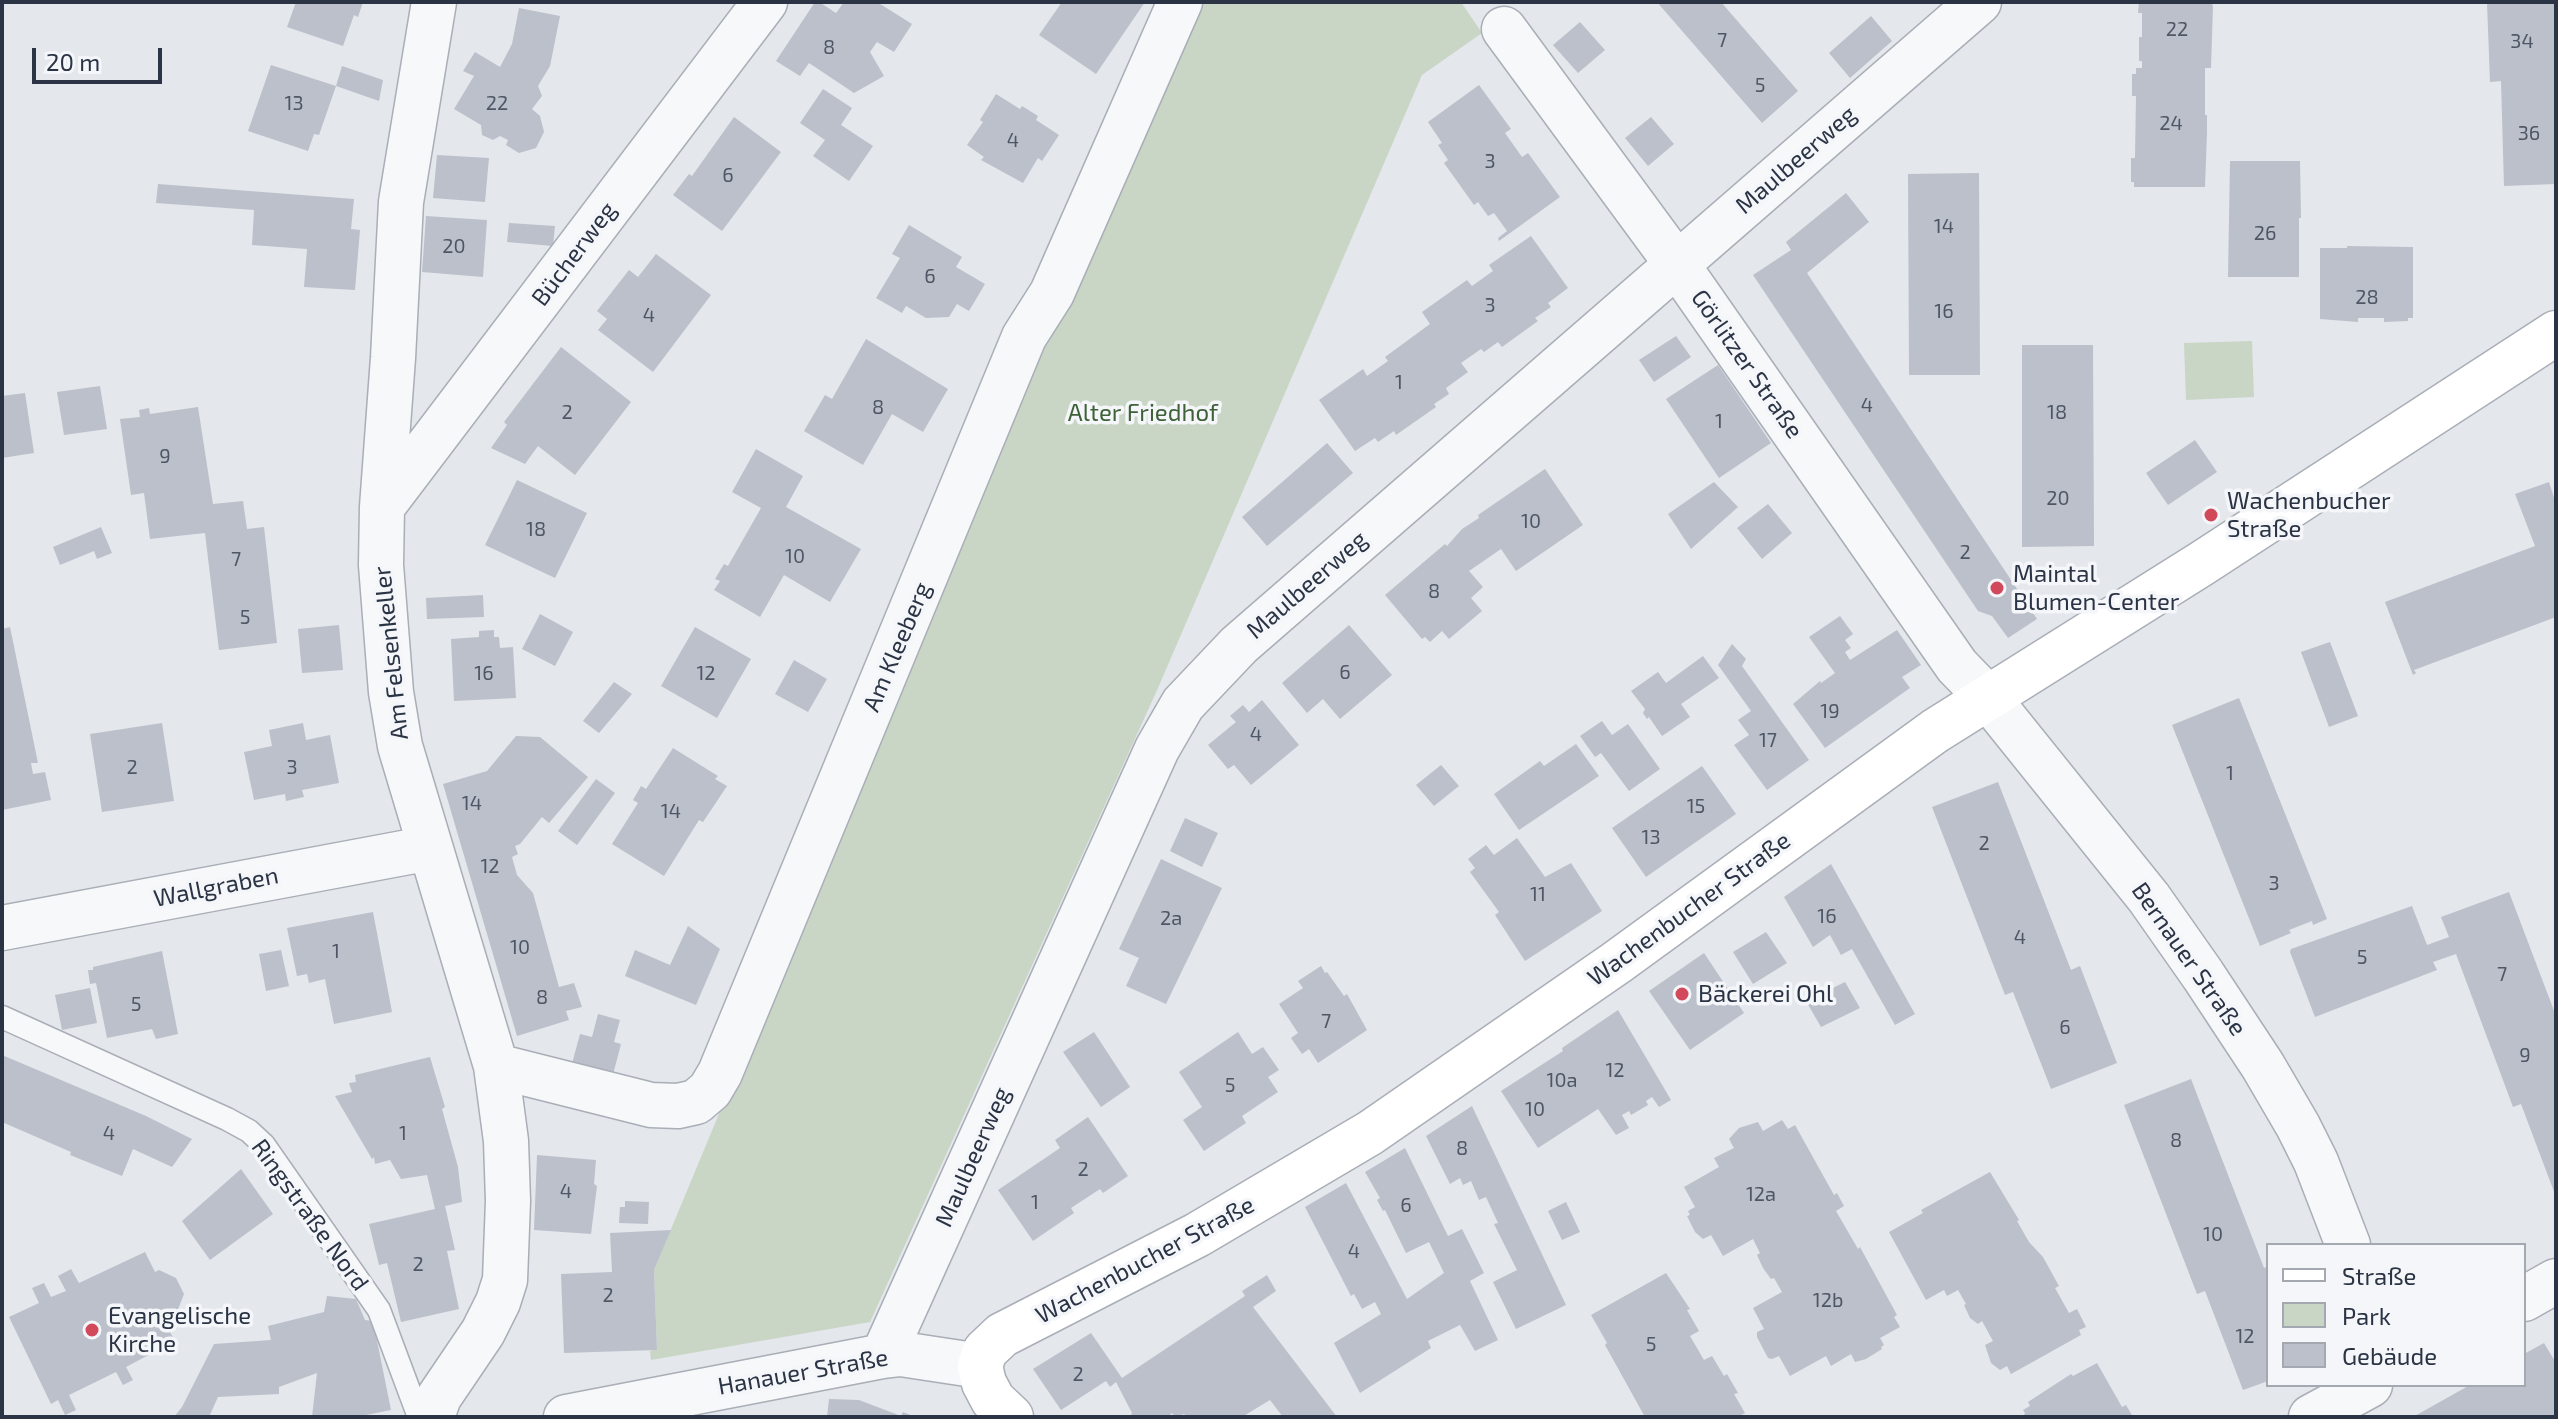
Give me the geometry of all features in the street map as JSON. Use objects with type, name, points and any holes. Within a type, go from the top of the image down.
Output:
[{"type":"street","name":"Am Felsenkeller","points":[[432,1417],[439,1397],[483,1332],[498,1302],[505,1280],[508,1201],[506,1141],[496,1066],[400,746],[391,692],[381,565],[401,202],[434,2]]},
{"type":"street","name":"Bücherweg","points":[[382,507],[765,2]]},
{"type":"street","name":"Am Kleeberg","points":[[496,1066],[651,1105],[678,1106],[696,1102],[710,1090],[726,1058],[1024,337],[1052,293],[1180,2]]},
{"type":"street","name":"Maulbeerweg","points":[[883,1356],[1157,749],[1183,704],[1239,645],[1979,2]]},
{"type":"street","name":"Görlitzer Straße","points":[[1504,29],[1676,263],[1957,666],[1989,699]]},
{"type":"street","name":"Wachenbucher Straße","points":[[980,1366],[985,1351],[1002,1335],[1197,1235],[1370,1133],[1616,963],[1914,745],[2267,522],[2556,333]]},
{"type":"street","name":"Bernauer Straße","points":[[1989,699],[2149,898],[2242,1033],[2316,1162],[2347,1243]]},
{"type":"street","name":"Wallgraben","points":[[2,928],[430,848]]},
{"type":"street","points":[[2526,1298],[2556,1281]]},
{"type":"street","name":"Hanauer Straße","points":[[566,1417],[883,1356],[901,1354],[980,1366]]},
{"type":"street","points":[[980,1366],[993,1400],[1011,1417]]},
{"type":"street","points":[[2311,1417],[2366,1387]]},
{"type":"lane","name":"Ringstraße Nord","points":[[2,1017],[249,1131],[280,1167],[379,1310],[419,1417]]},
{"type":"green space","name":"Alter Friedhof","points":[[1191,2],[1461,2],[1482,33],[1422,75],[1158,688],[870,1322],[651,1360],[650,1351],[657,1349],[654,1270],[1028,371]]},
{"type":"green space","points":[[2252,341],[2254,397],[2186,400],[2184,343]]},
{"type":"building","points":[[296,2],[363,2],[358,17],[354,15],[343,46],[287,27]]},
{"type":"building","points":[[815,2],[836,13],[844,2],[877,2],[912,24],[894,52],[877,42],[870,52],[884,76],[854,93],[809,63],[800,76],[776,61]]},
{"type":"building","points":[[1062,2],[1145,2],[1096,74],[1039,35]]},
{"type":"building","points":[[1657,2],[1721,2],[1798,91],[1762,123]]},
{"type":"building","points":[[2139,2],[2211,2],[2213,6],[2211,68],[2205,68],[2205,187],[2134,187],[2134,182],[2131,182],[2131,158],[2135,158],[2136,96],[2132,96],[2132,74],[2136,74],[2136,68],[2142,68],[2142,61],[2139,61],[2142,13],[2138,13]]},
{"type":"building","points":[[2487,2],[2556,2],[2556,184],[2504,186],[2501,81],[2490,82]]},
{"type":"building","points":[[519,8],[560,16],[550,66],[538,86],[542,96],[532,109],[540,116],[544,132],[536,148],[519,153],[506,145],[508,140],[500,136],[493,140],[482,135],[481,125],[454,109],[474,76],[463,71],[475,52],[500,67],[512,44]]},
{"type":"building","points":[[1871,16],[1892,41],[1850,78],[1829,53]]},
{"type":"building","points":[[1580,22],[1605,50],[1578,73],[1553,45]]},
{"type":"building","points":[[271,65],[336,86],[319,135],[314,134],[308,151],[248,131]]},
{"type":"building","points":[[342,66],[383,80],[379,101],[336,86]]},
{"type":"building","points":[[1479,85],[1511,129],[1505,133],[1522,157],[1528,153],[1560,197],[1499,241],[1498,238],[1507,231],[1494,213],[1488,216],[1478,202],[1474,205],[1444,163],[1448,160],[1438,145],[1442,143],[1428,122]]},
{"type":"building","points":[[823,89],[852,108],[841,125],[873,146],[849,181],[813,156],[825,140],[800,123]]},
{"type":"building","points":[[996,94],[1038,116],[1036,120],[1059,135],[1042,161],[1038,158],[1023,183],[981,160],[984,157],[967,145],[983,122],[980,120]]},
{"type":"building","points":[[734,117],[781,152],[722,231],[673,195],[689,174],[692,176]]},
{"type":"building","points":[[1651,117],[1674,144],[1648,166],[1625,138]]},
{"type":"building","points":[[437,155],[489,158],[485,202],[433,198]]},
{"type":"building","points":[[2230,161],[2300,161],[2299,277],[2228,277]]},
{"type":"building","points":[[1979,173],[1980,375],[1909,375],[1908,174]]},
{"type":"building","points":[[158,184],[354,199],[351,229],[360,230],[355,290],[304,287],[307,249],[252,245],[254,210],[156,203]]},
{"type":"building","points":[[1846,193],[1869,222],[1807,273],[2037,619],[2008,638],[1992,616],[1978,611],[1753,275],[1791,250],[1786,242]]},
{"type":"building","points":[[426,216],[487,220],[483,277],[422,272]]},
{"type":"building","points":[[509,223],[555,226],[553,246],[507,242]]},
{"type":"building","points":[[909,225],[962,257],[956,267],[985,284],[969,311],[957,304],[949,317],[926,318],[906,306],[902,313],[876,298],[900,258],[892,254]]},
{"type":"building","points":[[1531,236],[1568,288],[1548,303],[1551,307],[1535,318],[1538,321],[1502,347],[1498,342],[1461,363],[1468,372],[1446,388],[1449,394],[1434,404],[1436,407],[1396,435],[1394,431],[1378,442],[1375,438],[1355,451],[1319,400],[1363,369],[1367,376],[1388,361],[1385,357],[1430,324],[1422,312],[1467,280],[1472,286],[1493,271],[1489,265]]},
{"type":"building","points":[[2413,247],[2413,318],[2384,322],[2384,318],[2358,318],[2358,322],[2320,319],[2320,248]]},
{"type":"building","points":[[656,254],[711,295],[653,372],[598,330],[607,319],[597,311],[629,270],[638,277]]},
{"type":"building","points":[[1676,336],[1691,357],[1654,382],[1639,360]]},
{"type":"building","points":[[866,339],[948,389],[923,432],[892,414],[863,465],[804,431],[825,395],[832,399]]},
{"type":"building","points":[[2022,345],[2093,345],[2094,546],[2022,547]]},
{"type":"building","points":[[561,347],[631,402],[575,475],[538,446],[525,464],[491,448],[507,425],[504,422]]},
{"type":"building","points":[[1718,365],[1771,443],[1719,478],[1666,399]]},
{"type":"building","points":[[100,386],[107,429],[64,435],[57,392]]},
{"type":"building","points":[[25,393],[34,453],[2,458],[2,396]]},
{"type":"building","points":[[198,407],[213,504],[243,501],[247,529],[264,527],[277,643],[219,650],[205,533],[150,539],[144,493],[131,495],[120,419],[140,417],[139,410],[149,408],[150,414]]},
{"type":"building","points":[[2195,440],[2217,472],[2168,505],[2146,473]]},
{"type":"building","points":[[1327,443],[1353,473],[1267,546],[1242,517]]},
{"type":"building","points":[[756,449],[803,476],[786,507],[861,549],[830,602],[784,575],[760,617],[714,590],[720,581],[715,579],[724,564],[728,566],[761,508],[732,492]]},
{"type":"building","points":[[1545,469],[1583,525],[1516,571],[1501,549],[1469,571],[1483,587],[1471,598],[1482,611],[1449,639],[1442,631],[1430,642],[1425,637],[1422,639],[1385,595],[1445,544],[1447,546],[1462,529],[1479,518],[1478,515]]},
{"type":"building","points":[[517,480],[587,513],[555,578],[485,545]]},
{"type":"building","points":[[1714,482],[1738,507],[1691,549],[1668,514]]},
{"type":"building","points":[[2549,482],[2556,504],[2556,617],[2414,670],[2416,673],[2413,675],[2385,602],[2535,546],[2515,494]]},
{"type":"building","points":[[1768,504],[1792,533],[1762,559],[1737,528]]},
{"type":"building","points":[[101,527],[112,553],[97,559],[94,551],[60,565],[53,547]]},
{"type":"building","points":[[483,595],[484,617],[427,619],[426,598]]},
{"type":"building","points":[[540,614],[573,632],[555,666],[522,649]]},
{"type":"building","points":[[1840,616],[1853,634],[1845,640],[1851,648],[1845,652],[1850,660],[1897,630],[1921,665],[1902,677],[1910,688],[1825,748],[1793,704],[1820,681],[1835,673],[1809,637]]},
{"type":"building","points":[[339,625],[343,670],[302,673],[298,629]]},
{"type":"building","points":[[1349,625],[1392,675],[1340,719],[1323,699],[1307,713],[1282,683]]},
{"type":"building","points":[[10,627],[38,763],[31,763],[33,774],[45,772],[51,800],[2,810],[2,629]]},
{"type":"building","points":[[695,627],[751,659],[717,718],[661,686]]},
{"type":"building","points":[[494,630],[494,637],[499,637],[500,648],[513,647],[516,698],[454,701],[451,639],[479,637],[479,631]]},
{"type":"building","points":[[2330,642],[2358,716],[2329,727],[2301,652]]},
{"type":"building","points":[[1732,644],[1746,659],[1742,666],[1809,760],[1767,790],[1734,745],[1749,735],[1738,720],[1751,711],[1718,665]]},
{"type":"building","points":[[1703,656],[1719,678],[1681,704],[1690,717],[1662,736],[1649,717],[1647,719],[1643,713],[1645,709],[1631,691],[1658,672],[1666,683]]},
{"type":"building","points":[[794,660],[827,679],[808,712],[775,694]]},
{"type":"building","points":[[614,682],[632,694],[599,733],[583,721]]},
{"type":"building","points":[[2239,698],[2327,919],[2289,930],[2291,933],[2260,946],[2172,725]]},
{"type":"building","points":[[1262,700],[1299,745],[1251,785],[1234,765],[1228,769],[1208,745],[1236,722],[1230,716],[1243,705],[1249,712]]},
{"type":"building","points":[[1602,721],[1612,735],[1628,724],[1660,769],[1629,791],[1601,753],[1595,757],[1580,736]]},
{"type":"building","points":[[162,723],[174,801],[102,812],[90,734]]},
{"type":"building","points":[[303,723],[306,740],[330,735],[339,783],[302,790],[304,797],[286,801],[285,794],[254,800],[244,752],[272,746],[269,730]]},
{"type":"building","points":[[516,736],[540,737],[588,777],[549,823],[542,817],[515,846],[518,854],[512,857],[517,875],[533,893],[559,987],[574,983],[582,1007],[566,1011],[569,1020],[517,1036],[443,784],[487,771]]},
{"type":"building","points":[[1576,744],[1599,776],[1519,830],[1494,794],[1540,761],[1544,766]]},
{"type":"building","points":[[673,748],[718,776],[715,779],[727,786],[703,822],[699,820],[664,876],[612,844],[638,803],[633,800],[641,786],[646,789]]},
{"type":"building","points":[[1441,765],[1459,786],[1434,806],[1416,785]]},
{"type":"building","points":[[1702,766],[1736,814],[1646,877],[1612,828]]},
{"type":"building","points":[[596,779],[615,793],[577,845],[558,831]]},
{"type":"building","points":[[1998,782],[2071,970],[2080,966],[2117,1063],[2051,1089],[2013,992],[2005,995],[1932,807]]},
{"type":"building","points":[[1185,818],[1218,833],[1202,867],[1170,851]]},
{"type":"building","points":[[1517,838],[1545,877],[1571,863],[1602,911],[1525,961],[1495,915],[1499,912],[1470,872],[1475,868],[1468,859],[1486,845],[1494,855]]},
{"type":"building","points":[[1161,859],[1222,888],[1166,1004],[1126,986],[1139,958],[1119,949]]},
{"type":"building","points":[[1831,864],[1915,1014],[1895,1025],[1852,949],[1841,955],[1830,935],[1813,947],[1784,897]]},
{"type":"building","points":[[2509,892],[2556,1016],[2556,1197],[2521,1104],[2513,1107],[2456,954],[2433,962],[2437,970],[2315,1017],[2290,952],[2291,949],[2412,906],[2427,945],[2449,937],[2441,917]]},
{"type":"building","points":[[373,912],[392,1012],[334,1024],[325,979],[309,983],[307,974],[297,976],[287,928]]},
{"type":"building","points":[[688,926],[720,949],[696,1005],[625,976],[635,950],[670,965]]},
{"type":"building","points":[[1766,932],[1787,963],[1753,984],[1733,952]]},
{"type":"building","points":[[281,950],[289,986],[266,991],[259,954]]},
{"type":"building","points":[[162,951],[178,1034],[156,1039],[152,1029],[107,1038],[96,983],[90,984],[88,970]]},
{"type":"building","points":[[1704,953],[1744,1013],[1690,1050],[1649,991]]},
{"type":"building","points":[[1321,966],[1344,996],[1347,994],[1367,1030],[1318,1063],[1309,1049],[1302,1054],[1291,1038],[1298,1033],[1279,1004],[1303,988],[1298,981]]},
{"type":"building","points":[[1845,982],[1860,1008],[1821,1027],[1806,1001]]},
{"type":"building","points":[[90,988],[97,1023],[62,1030],[55,995]]},
{"type":"building","points":[[1618,1010],[1671,1100],[1659,1107],[1652,1097],[1646,1101],[1648,1105],[1631,1115],[1629,1111],[1622,1115],[1629,1128],[1616,1135],[1598,1109],[1538,1148],[1501,1091],[1563,1051],[1562,1048]]},
{"type":"building","points":[[598,1014],[620,1020],[614,1042],[621,1044],[611,1082],[570,1071],[580,1034],[592,1037]]},
{"type":"building","points":[[1094,1032],[1130,1087],[1101,1107],[1063,1052]]},
{"type":"building","points":[[1238,1032],[1252,1054],[1263,1047],[1279,1070],[1268,1077],[1278,1092],[1242,1116],[1246,1123],[1204,1151],[1183,1120],[1202,1107],[1179,1072]]},
{"type":"building","points":[[2,1055],[146,1116],[192,1139],[172,1167],[133,1149],[122,1176],[70,1155],[71,1152],[2,1122]]},
{"type":"building","points":[[430,1057],[458,1167],[462,1202],[445,1206],[455,1250],[447,1251],[459,1309],[401,1322],[387,1263],[379,1265],[369,1224],[435,1209],[427,1175],[401,1179],[390,1160],[375,1164],[374,1157],[372,1159],[335,1096],[352,1092],[349,1083],[356,1082],[355,1075]]},
{"type":"building","points":[[2191,1079],[2266,1267],[2266,1382],[2243,1390],[2205,1291],[2197,1294],[2124,1105]]},
{"type":"building","points":[[1472,1106],[1566,1305],[1516,1329],[1493,1282],[1517,1270],[1494,1224],[1498,1223],[1486,1197],[1479,1200],[1471,1181],[1463,1185],[1460,1178],[1450,1184],[1426,1136]]},
{"type":"building","points":[[1088,1117],[1128,1176],[1103,1193],[1100,1189],[1071,1208],[1074,1213],[1033,1241],[998,1190],[1060,1148],[1055,1140]]},
{"type":"building","points":[[1782,1120],[1788,1129],[1795,1125],[1834,1195],[1837,1193],[1844,1206],[1836,1211],[1858,1249],[1860,1247],[1897,1315],[1894,1317],[1900,1327],[1880,1338],[1884,1345],[1882,1349],[1866,1359],[1855,1362],[1851,1354],[1831,1366],[1826,1356],[1790,1376],[1779,1356],[1768,1358],[1757,1337],[1757,1332],[1764,1329],[1753,1308],[1782,1292],[1774,1278],[1771,1279],[1763,1268],[1753,1239],[1723,1256],[1711,1235],[1703,1239],[1695,1232],[1687,1216],[1690,1215],[1688,1211],[1695,1207],[1684,1187],[1719,1167],[1714,1158],[1734,1148],[1729,1139],[1739,1128],[1758,1122],[1763,1131]]},
{"type":"building","points":[[1405,1148],[1448,1236],[1462,1229],[1484,1273],[1470,1281],[1498,1340],[1475,1351],[1460,1325],[1428,1341],[1431,1348],[1360,1393],[1334,1343],[1381,1314],[1375,1302],[1362,1309],[1354,1294],[1351,1296],[1305,1207],[1346,1183],[1407,1299],[1444,1273],[1429,1242],[1406,1253],[1365,1172]]},
{"type":"building","points":[[537,1155],[596,1160],[594,1184],[597,1186],[591,1234],[534,1230]]},
{"type":"building","points":[[241,1169],[273,1214],[210,1260],[182,1221]]},
{"type":"building","points":[[1990,1172],[2029,1242],[2043,1257],[2069,1313],[2077,1309],[2086,1327],[2079,1330],[2081,1335],[2011,1374],[2007,1366],[2000,1370],[1991,1363],[1985,1345],[1993,1341],[1982,1321],[1978,1324],[1970,1318],[1958,1290],[1947,1296],[1944,1290],[1926,1300],[1889,1232],[1923,1213],[1921,1210]]},
{"type":"building","points":[[625,1201],[649,1202],[648,1224],[619,1223],[620,1207],[625,1207]]},
{"type":"building","points":[[1566,1202],[1580,1232],[1562,1240],[1548,1211]]},
{"type":"building","points":[[671,1230],[654,1270],[657,1350],[564,1353],[561,1274],[612,1272],[610,1233]]},
{"type":"building","name":"Evangelische Kirche","points":[[145,1252],[155,1272],[159,1270],[176,1278],[184,1294],[177,1312],[163,1319],[175,1341],[126,1367],[133,1380],[123,1385],[116,1372],[69,1395],[76,1410],[65,1415],[58,1400],[51,1404],[9,1317],[39,1303],[32,1288],[44,1283],[51,1297],[66,1291],[58,1276],[71,1269],[79,1283]]},
{"type":"building","points":[[1666,1273],[1690,1309],[1687,1310],[1699,1331],[1690,1336],[1704,1360],[1712,1356],[1738,1393],[1734,1394],[1745,1413],[1738,1417],[1645,1417],[1605,1345],[1607,1343],[1591,1315]]},
{"type":"building","points":[[1267,1275],[1276,1291],[1253,1307],[1337,1417],[1283,1417],[1270,1400],[1242,1417],[1188,1417],[1184,1414],[1175,1417],[1172,1413],[1168,1417],[1130,1417],[1132,1413],[1116,1382],[1110,1387],[1106,1381],[1061,1410],[1033,1369],[1091,1333],[1122,1378],[1245,1296],[1242,1291]]},
{"type":"building","points":[[327,1296],[356,1299],[365,1320],[373,1321],[391,1410],[356,1417],[312,1417],[317,1373],[279,1387],[279,1394],[218,1397],[209,1417],[174,1417],[214,1344],[271,1340],[268,1326],[324,1312]]},
{"type":"building","points":[[2544,1343],[2556,1363],[2556,1417],[2413,1417],[2466,1387],[2526,1387],[2526,1353]]},
{"type":"building","points":[[2097,1363],[2122,1407],[2126,1405],[2133,1417],[2023,1417],[2023,1410],[2030,1406],[2028,1402],[2071,1374],[2073,1376]]},
{"type":"building","points":[[829,1399],[859,1400],[901,1416],[903,1412],[915,1417],[827,1417]]},
{"type":"place","name":"Wachenbucher Straße","points":[[2211,515]]},
{"type":"place","name":"Maintal Blumen-Center","points":[[1997,588]]},
{"type":"place","name":"Bäckerei Ohl","points":[[1682,994]]},
{"type":"place","name":"Evangelische Kirche","points":[[92,1330]]}]
